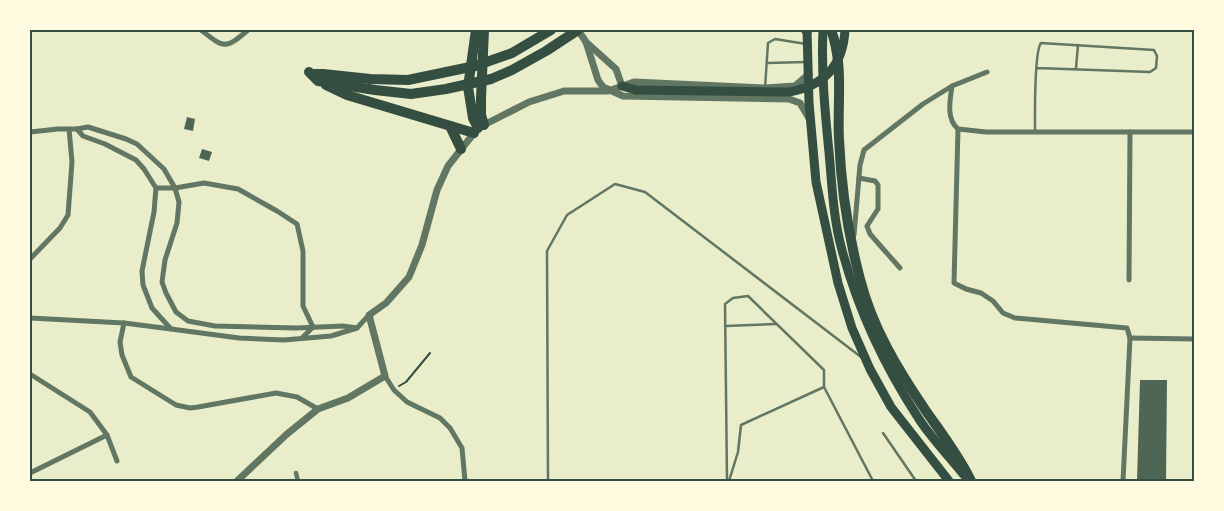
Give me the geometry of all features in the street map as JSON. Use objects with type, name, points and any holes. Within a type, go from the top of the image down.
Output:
[{"type":"highway","points":[[313,76],[323,74],[370,79],[408,80],[475,66],[512,53],[539,34],[550,30]]},
{"type":"highway","points":[[313,76],[411,94],[446,89],[491,79],[512,70],[578,30]]},
{"type":"highway","points":[[831,30],[837,52],[840,150],[844,193],[860,279],[867,301],[888,350],[900,372],[957,454],[970,481]]},
{"type":"highway","points":[[313,76],[347,95],[450,126],[478,124],[468,87],[479,32]]},
{"type":"highway","points":[[450,126],[462,150]]},
{"type":"main road","points":[[806,30],[810,121],[816,182],[838,284],[852,328],[890,407],[949,481]]},
{"type":"main road","points":[[823,30],[825,119],[834,204],[841,248],[853,285],[869,328],[889,370],[920,420],[970,481]]},
{"type":"main road","points":[[622,86],[636,90],[789,92],[803,89],[813,85],[832,70],[842,53],[846,30]]},
{"type":"street","points":[[201,30],[221,44],[227,45],[248,30]]},
{"type":"street","points":[[578,30],[586,42],[616,69],[622,86]]},
{"type":"street","points":[[586,42],[598,80],[603,87],[623,96],[789,99],[800,103],[810,121]]},
{"type":"street","points":[[853,285],[857,273],[853,244],[860,166],[864,150],[914,110],[952,86],[987,72]]},
{"type":"street","points":[[30,318],[124,323],[239,338],[284,340],[331,336],[357,328],[369,315],[386,303],[409,277],[422,245],[437,190],[448,166],[462,150],[478,124],[529,102],[564,92],[608,90],[634,82],[765,88],[795,86],[809,74]]},
{"type":"street","points":[[952,86],[949,107],[953,121],[958,129],[954,283],[981,293],[993,301],[1003,313],[1015,318],[1127,328],[1130,338],[1123,481]]},
{"type":"street","points":[[30,132],[88,127],[137,144],[164,170],[175,188],[179,202],[177,224],[164,260],[162,282],[176,312],[188,321],[215,326],[343,326],[357,328]]},
{"type":"street","points":[[30,259],[60,228],[68,215],[72,162],[69,129]]},
{"type":"street","points":[[76,129],[83,136],[105,144],[136,160],[144,168],[156,188],[154,212],[142,272],[142,285],[152,308],[171,329]]},
{"type":"street","points":[[958,129],[986,132],[1194,132]]},
{"type":"street","points":[[1128,280],[1130,132]]},
{"type":"street","points":[[859,178],[875,181],[878,186],[878,209],[867,226],[870,234],[900,268]]},
{"type":"street","points":[[156,188],[175,188],[204,183],[238,189],[296,224],[303,251],[303,306],[313,327]]},
{"type":"street","points":[[369,315],[385,376],[394,390],[407,402],[440,418],[450,428],[462,448],[465,481]]},
{"type":"street","points":[[124,323],[120,342],[122,356],[131,377],[176,405],[190,408],[276,393],[298,397],[318,409]]},
{"type":"street","points":[[302,338],[313,327]]},
{"type":"street","points":[[1130,338],[1194,338]]},
{"type":"street","points":[[30,374],[90,412],[107,435],[117,461]]},
{"type":"street","points":[[237,481],[287,434],[318,409],[348,398],[385,376]]},
{"type":"street","points":[[30,473],[107,435]]},
{"type":"street","points":[[296,473],[298,481]]},
{"type":"lane","points":[[765,99],[768,43],[775,39],[807,44]]},
{"type":"lane","points":[[1035,132],[1037,68],[1038,47],[1041,43],[1154,50],[1157,56],[1156,68],[1150,72],[1037,68]]},
{"type":"lane","points":[[1076,68],[1078,44]]},
{"type":"lane","points":[[767,63],[808,62]]},
{"type":"lane","points":[[548,481],[547,251],[567,215],[615,184],[645,192],[866,360]]},
{"type":"lane","points":[[728,481],[725,304],[733,298],[748,296],[824,370],[824,387],[872,481]]},
{"type":"lane","points":[[726,326],[776,324]]},
{"type":"lane","points":[[728,481],[738,452],[741,424],[824,387]]},
{"type":"lane","points":[[883,434],[916,481]]},
{"type":"path","points":[[394,390],[406,382],[430,353]]},
{"type":"building","points":[[187,117],[195,119],[193,131],[184,129]]},
{"type":"building","points":[[202,149],[212,152],[209,161],[199,158]]},
{"type":"building","points":[[1140,380],[1167,380],[1166,481],[1137,481]]}]
